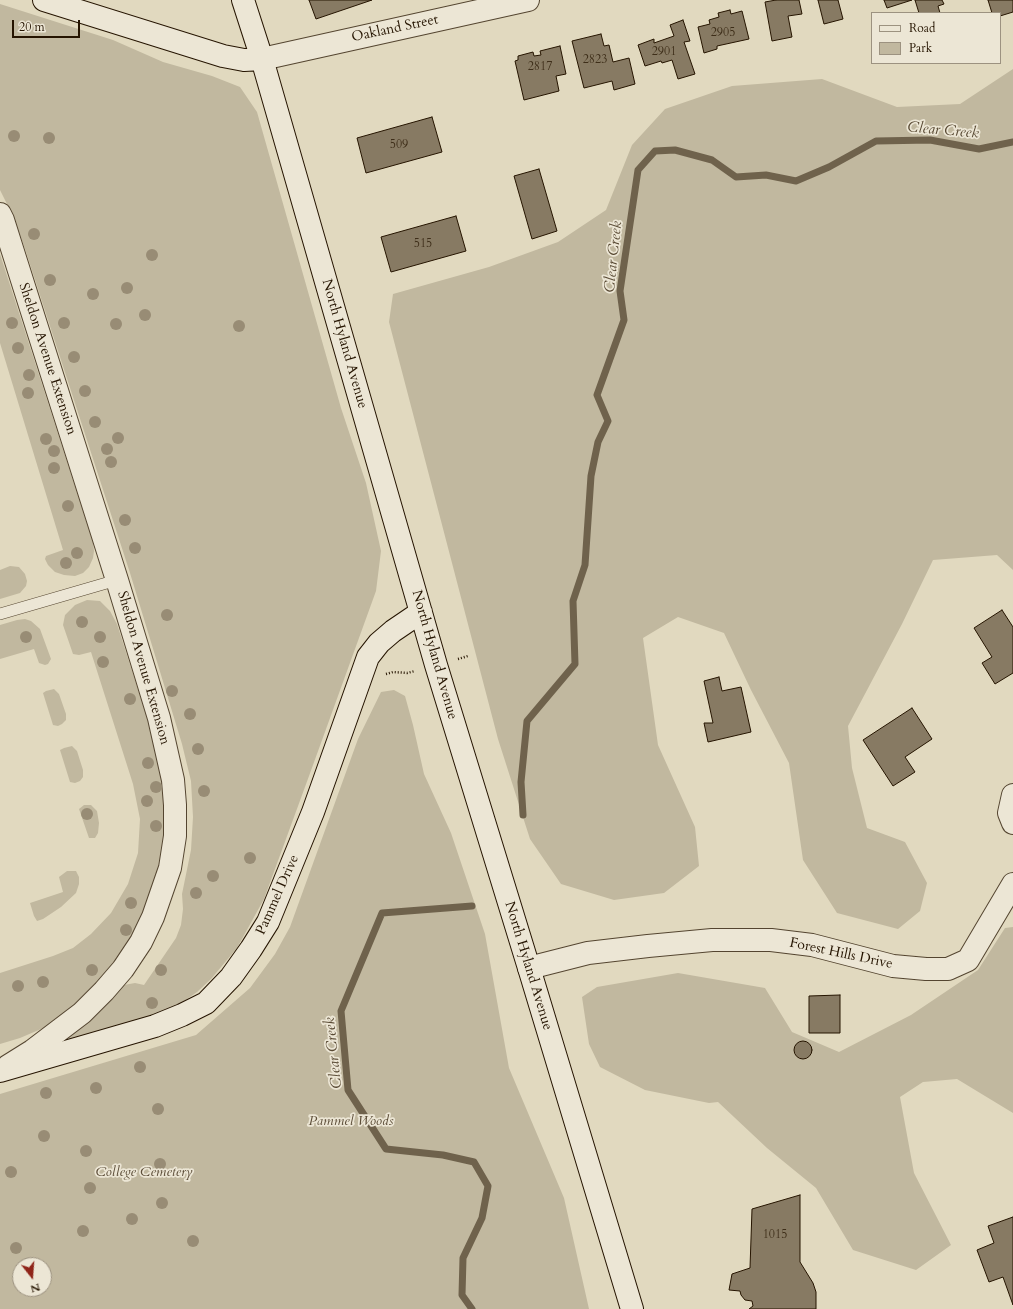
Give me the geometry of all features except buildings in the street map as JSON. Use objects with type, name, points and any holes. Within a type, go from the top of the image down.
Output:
[{"type":"street","name":"Oakland Street","points":[[44,0],[223,56],[244,60],[262,59],[528,0]]},
{"type":"street","name":"North Hyland Avenue","points":[[243,0],[262,59],[438,672],[632,1309]]},
{"type":"street","name":"Sheldon Avenue Extension","points":[[0,214],[117,580],[159,718],[173,780],[175,805],[175,836],[170,868],[154,917],[141,942],[123,969],[82,1013],[32,1051],[0,1071]]},
{"type":"street","name":"Pammel Drive","points":[[0,1071],[155,1026],[182,1016],[206,1003],[231,977],[251,949],[271,916],[313,812],[368,657],[379,643],[393,631],[421,612]]},
{"type":"street","points":[[1013,795],[1009,813],[1013,823]]},
{"type":"street","name":"Forest Hills Drive","points":[[529,968],[588,953],[648,946],[712,940],[771,940],[812,945],[893,966],[948,969],[968,960],[1013,884]]},
{"type":"lane","points":[[0,614],[117,580]]},
{"type":"path","points":[[461,658],[468,656]]},
{"type":"path","points":[[384,675],[393,672],[407,674]]},
{"type":"green space","points":[[0,4],[113,40],[163,62],[212,76],[240,87],[257,112],[341,408],[366,483],[381,551],[376,591],[309,776],[264,899],[237,948],[211,979],[197,992],[177,1006],[159,1013],[63,1042],[61,1041],[124,985],[135,983],[144,985],[176,938],[181,925],[183,909],[182,894],[191,850],[193,817],[191,781],[182,744],[130,573],[25,249],[14,218],[0,190]]},
{"type":"green space","points":[[1013,69],[1013,570],[997,555],[933,560],[902,624],[848,726],[852,768],[867,828],[905,842],[927,883],[920,911],[898,929],[837,913],[803,860],[789,763],[751,690],[724,633],[678,617],[643,638],[658,745],[695,827],[699,866],[664,893],[614,900],[561,884],[530,839],[498,739],[389,322],[393,294],[489,267],[558,242],[606,210],[632,145],[665,109],[732,86],[822,79],[897,107],[960,104]]},
{"type":"green space","points":[[0,254],[93,542],[93,558],[89,567],[83,573],[75,576],[55,572],[48,565],[45,559],[46,556],[63,550],[0,343]]},
{"type":"green space","points":[[10,566],[19,567],[25,574],[27,581],[26,586],[20,593],[0,599],[0,570]]},
{"type":"green space","points":[[87,600],[100,601],[110,611],[117,624],[152,733],[162,771],[167,814],[162,855],[152,897],[137,930],[94,991],[48,1026],[20,1038],[0,1044],[0,973],[73,948],[91,934],[111,913],[128,884],[138,853],[140,819],[133,784],[91,652],[79,655],[73,654],[63,625],[65,615],[75,605]]},
{"type":"green space","points":[[25,619],[31,621],[40,629],[51,659],[48,664],[45,665],[39,663],[34,649],[0,659],[0,625]]},
{"type":"green space","points":[[54,689],[59,694],[66,714],[66,720],[58,726],[53,725],[43,693]]},
{"type":"green space","name":"Pammel Woods","points":[[394,690],[405,696],[424,774],[451,833],[485,934],[509,1068],[564,1198],[589,1309],[0,1309],[0,1094],[196,1035],[250,988],[275,954],[290,927],[358,739],[381,692]]},
{"type":"green space","points":[[72,746],[77,751],[83,770],[83,777],[80,781],[75,783],[70,782],[60,750]]},
{"type":"green space","points":[[84,805],[91,805],[97,811],[99,823],[98,833],[95,838],[89,838],[79,809]]},
{"type":"green space","points":[[67,871],[76,871],[79,877],[79,884],[76,893],[61,907],[43,919],[37,921],[30,903],[63,892],[59,877]]},
{"type":"green space","points":[[1013,927],[1013,1113],[957,1079],[923,1082],[900,1097],[914,1173],[951,1245],[916,1270],[853,1250],[816,1188],[767,1148],[718,1102],[709,1103],[645,1090],[600,1067],[589,1044],[582,997],[597,987],[678,973],[765,988],[792,1032],[839,1052],[911,1015],[978,970],[1005,928]]},
{"type":"waterway","name":"Clear Creek","points":[[523,815],[521,782],[527,721],[575,664],[573,601],[585,565],[591,476],[598,442],[608,421],[597,395],[624,320],[620,291],[638,170],[655,151],[675,150],[712,160],[736,177],[766,175],[796,181],[829,167],[876,141],[930,140],[979,149],[1013,142]]},
{"type":"waterway","name":"Clear Creek","points":[[472,906],[382,913],[341,1011],[348,1090],[386,1149],[443,1155],[474,1162],[488,1186],[482,1218],[463,1258],[462,1295],[472,1309]]},
{"type":"park label","name":"College Cemetery","points":[[144,1173]]}]
